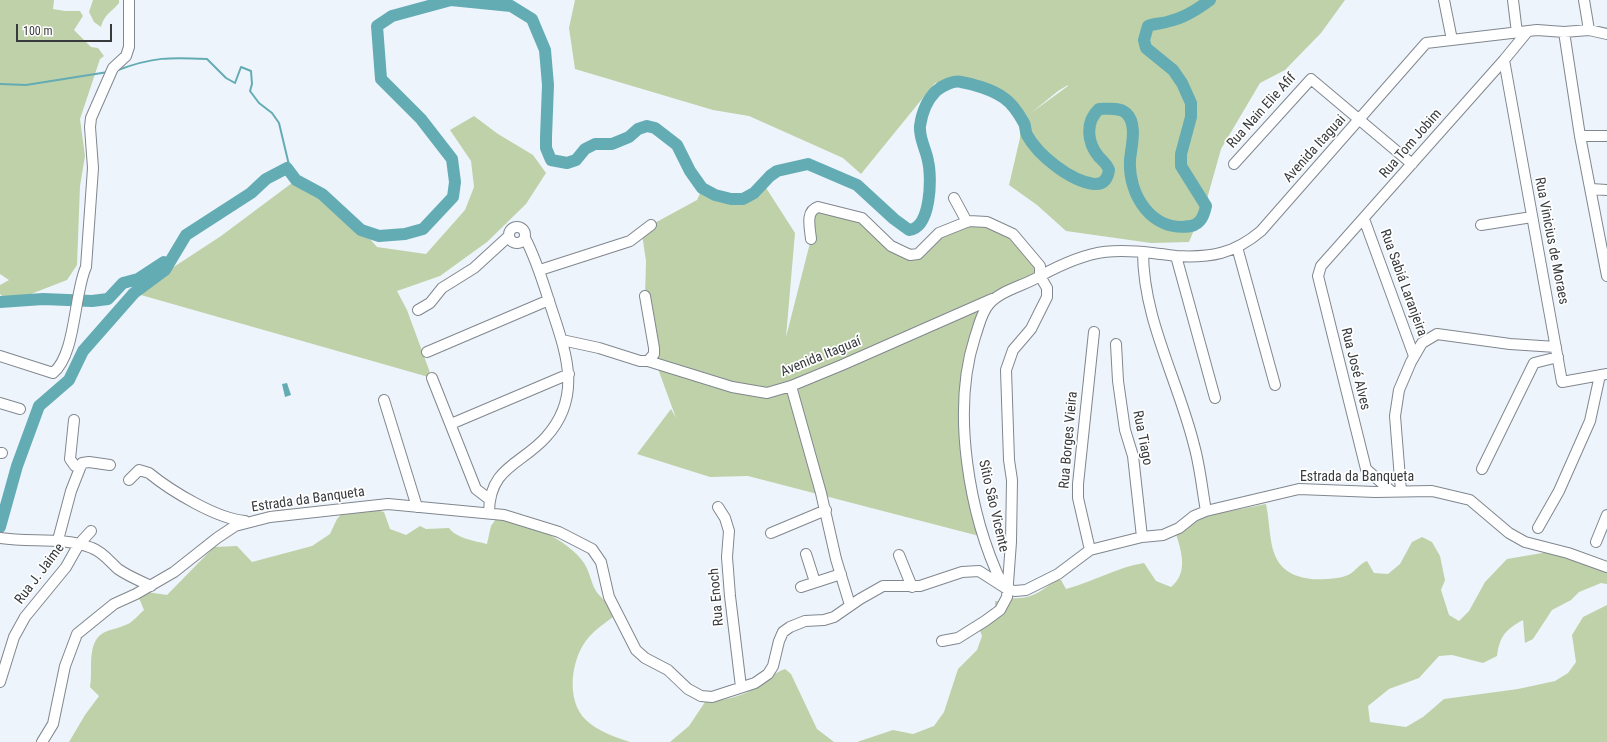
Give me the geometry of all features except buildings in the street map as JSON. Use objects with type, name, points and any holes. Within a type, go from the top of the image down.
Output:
[{"type":"street","points":[[0,356],[53,373],[58,369],[68,346],[76,312],[80,279],[86,267],[88,251],[93,168],[90,127],[111,72],[126,56],[129,47],[130,0]]},
{"type":"street","points":[[1444,0],[1452,40]]},
{"type":"street","points":[[1513,0],[1522,32]]},
{"type":"street","points":[[1584,0],[1588,30]]},
{"type":"street","name":"Avenida Itaguai","points":[[1176,256],[1199,257],[1222,254],[1250,240],[1261,231],[1426,43],[1537,30],[1564,32],[1588,30],[1607,34]]},
{"type":"street","name":"Rua Tom Jobim","points":[[1318,276],[1321,266],[1504,60],[1522,32]]},
{"type":"street","points":[[1564,32],[1580,136],[1603,244],[1607,276]]},
{"type":"street","name":"Rua Vinicius de Moraes","points":[[1504,60],[1562,382],[1604,374]]},
{"type":"street","name":"Rua Nain Elie Afif","points":[[1234,164],[1311,79],[1360,119]]},
{"type":"street","points":[[1360,119],[1412,164]]},
{"type":"street","points":[[1580,136],[1607,136]]},
{"type":"street","points":[[1591,189],[1607,190]]},
{"type":"street","points":[[954,198],[967,222]]},
{"type":"street","points":[[811,239],[810,213],[813,208],[818,206],[862,218],[891,246],[910,255],[918,254],[939,233],[967,222],[980,221],[987,222],[1013,234],[1040,266],[1040,276],[1047,288],[1047,297],[1031,329],[1013,350],[1006,370],[1008,460],[1012,480],[1011,542],[1004,586],[1007,597],[1000,610],[985,621],[958,638],[942,641]]},
{"type":"street","points":[[1482,225],[1532,218]]},
{"type":"street","name":"Rua Sabiá Laranjeira","points":[[1364,219],[1414,356]]},
{"type":"street","points":[[540,270],[630,241],[651,225]]},
{"type":"street","points":[[418,310],[430,303],[442,288],[474,268],[509,236],[512,242],[516,244],[520,244],[525,238],[540,270],[562,340],[569,374],[567,400],[553,429],[545,439],[499,476],[492,488],[489,499],[489,513]]},
{"type":"street","points":[[1237,247],[1275,385]]},
{"type":"street","points":[[1040,276],[1092,253],[1121,250],[1176,256],[1215,398]]},
{"type":"street","points":[[1143,252],[1143,269],[1148,299],[1194,445],[1206,510]]},
{"type":"street","name":"Sítio São Vicente","points":[[1004,586],[987,549],[968,474],[964,402],[969,355],[982,314],[989,304],[998,296],[1040,276]]},
{"type":"street","name":"Rua José Alves","points":[[1318,276],[1366,469],[1391,491]]},
{"type":"street","points":[[562,340],[599,348],[640,361],[648,361],[654,354],[654,348],[645,296]]},
{"type":"street","name":"Avenida Itaguaí","points":[[648,361],[732,387],[767,393],[791,386],[842,365],[998,296]]},
{"type":"street","points":[[427,352],[549,300]]},
{"type":"street","name":"Rua Borges Vieira","points":[[1090,550],[1078,498],[1078,484],[1094,332]]},
{"type":"street","name":"Rua Sabiá Laranjeira","points":[[1401,491],[1395,416],[1399,390],[1414,356],[1422,343],[1437,334],[1557,352]]},
{"type":"street","name":"Rua Tiago","points":[[1116,344],[1118,382],[1125,430],[1133,456],[1142,536]]},
{"type":"street","points":[[1482,469],[1534,363],[1557,352]]},
{"type":"street","points":[[451,424],[569,374]]},
{"type":"street","points":[[1538,528],[1559,491],[1590,422],[1604,374]]},
{"type":"street","points":[[432,378],[476,489],[489,499]]},
{"type":"street","points":[[791,386],[826,510],[829,532],[850,605]]},
{"type":"street","points":[[384,400],[417,507]]},
{"type":"street","points":[[0,403],[20,409]]},
{"type":"street","points":[[74,420],[70,459],[74,466],[80,466]]},
{"type":"street","points":[[58,540],[71,491],[80,466],[83,462],[110,465]]},
{"type":"street","points":[[129,480],[139,470],[148,473],[210,512],[227,518],[253,522]]},
{"type":"street","name":"Estrada da Banqueta","points":[[42,742],[53,724],[65,666],[77,634],[114,604],[151,586],[174,572],[225,532],[236,526],[300,513],[346,509],[379,504],[489,513],[538,524],[560,532],[592,548],[601,562],[609,598],[636,650],[645,658],[668,670],[688,689],[701,696],[712,697],[756,683],[768,674],[773,666],[779,641],[783,632],[790,627],[805,620],[824,620],[834,617],[850,605],[883,586],[912,587],[967,571],[979,571],[1004,586],[1021,590],[1035,587],[1058,574],[1090,550],[1142,536],[1163,535],[1179,528],[1194,516],[1206,510],[1299,489],[1391,491],[1432,490],[1470,500],[1509,533],[1525,542],[1568,553],[1607,567]]},
{"type":"street","name":"Rua Enoch","points":[[718,507],[725,518],[729,531],[727,557],[730,596],[741,687]]},
{"type":"street","points":[[771,533],[826,510]]},
{"type":"street","points":[[1596,542],[1607,515]]},
{"type":"street","name":"Rua J. Jaime","points":[[0,682],[14,637],[23,621],[66,567],[79,544],[91,531]]},
{"type":"street","points":[[0,538],[16,541],[58,540],[93,548],[128,576],[151,586]]},
{"type":"street","points":[[806,554],[815,582]]},
{"type":"street","points":[[899,555],[912,587]]},
{"type":"street","points":[[801,587],[841,574]]},
{"type":"green space","points":[[0,0],[54,0],[53,9],[80,11],[83,16],[74,30],[91,47],[98,48],[104,56],[100,59],[80,119],[85,156],[80,186],[77,265],[67,280],[18,299],[6,299],[0,294],[0,285],[9,280],[0,274]]},
{"type":"green space","points":[[93,0],[119,0],[119,3],[104,19],[101,27],[94,22],[89,12]]},
{"type":"green space","points":[[575,0],[1345,0],[1321,33],[1285,70],[1260,83],[1221,149],[1207,199],[1189,242],[1151,243],[1066,231],[1037,205],[1009,185],[1020,138],[1020,122],[1003,98],[953,80],[935,83],[861,174],[843,158],[749,116],[713,110],[575,69],[569,28]],"holes":[[[1068,86],[1031,113],[1058,91]]]},
{"type":"green space","points":[[474,116],[498,134],[533,155],[546,173],[526,204],[487,242],[440,276],[397,291],[407,310],[432,378],[134,293],[221,236],[296,180],[361,229],[377,247],[426,254],[465,210],[474,187],[471,161],[450,130]]},
{"type":"green space","points":[[761,180],[795,233],[786,337],[811,239],[809,219],[818,207],[862,218],[910,255],[939,233],[980,221],[1013,234],[1040,266],[1030,282],[997,296],[982,314],[969,355],[968,474],[983,537],[748,476],[710,477],[637,454],[671,409],[676,418],[657,366],[645,296],[646,261],[642,234],[651,225],[697,200],[701,191],[731,201],[743,199]]},
{"type":"green space","points":[[1266,504],[1271,541],[1278,562],[1286,570],[1296,575],[1311,579],[1330,579],[1344,576],[1350,574],[1367,561],[1374,573],[1388,574],[1400,564],[1412,542],[1422,537],[1432,542],[1440,556],[1445,580],[1441,590],[1449,615],[1459,621],[1469,611],[1485,582],[1507,559],[1548,552],[1607,572],[1607,584],[1601,583],[1579,592],[1571,600],[1552,610],[1533,639],[1525,643],[1523,620],[1504,634],[1497,656],[1483,663],[1452,655],[1439,656],[1419,678],[1389,689],[1368,706],[1370,722],[1406,727],[1423,717],[1444,699],[1518,689],[1555,681],[1568,673],[1576,662],[1572,635],[1583,617],[1607,605],[1607,742],[857,742],[893,730],[913,734],[934,726],[944,712],[958,669],[977,650],[982,636],[979,628],[996,620],[995,601],[1008,602],[1012,598],[1031,596],[1057,579],[1061,580],[1066,589],[1124,568],[1144,563],[1156,581],[1171,587],[1180,575],[1182,569],[1182,555],[1176,534],[1205,516]]},
{"type":"green space","points":[[346,509],[373,509],[384,512],[390,529],[406,535],[420,526],[426,529],[449,528],[461,537],[487,544],[491,526],[496,519],[507,520],[532,527],[568,546],[584,563],[594,588],[612,612],[613,617],[589,637],[578,656],[573,678],[575,701],[579,712],[591,724],[606,733],[630,742],[69,742],[85,715],[99,696],[90,687],[91,656],[94,644],[105,632],[128,624],[144,610],[139,598],[147,592],[167,595],[214,547],[237,546],[252,562],[312,546],[330,534],[337,519]]},
{"type":"green space","points":[[785,669],[791,674],[817,729],[834,742],[670,742],[689,726],[705,702],[742,695],[757,687],[776,673]]},
{"type":"water","points":[[287,383],[291,395],[285,397],[282,384]]},
{"type":"waterway","points":[[0,527],[17,466],[39,406],[69,380],[83,351],[134,293],[165,270],[186,235],[251,193],[266,179],[287,168],[296,180],[322,194],[361,230],[379,236],[405,234],[423,229],[453,197],[455,182],[452,159],[421,119],[381,79],[377,26],[392,16],[451,0],[511,6],[532,19],[545,50],[548,85],[546,148],[551,160],[567,163],[576,160],[585,149],[595,144],[612,144],[629,137],[638,129],[647,126],[655,128],[677,145],[690,171],[702,188],[715,195],[731,199],[743,199],[754,193],[770,176],[777,171],[808,164],[857,185],[894,219],[909,230],[916,227],[922,221],[926,212],[930,190],[930,179],[928,161],[920,126],[925,107],[936,91],[941,87],[951,83],[961,82],[972,84],[1000,95],[1016,109],[1024,123],[1027,135],[1032,143],[1047,159],[1075,178],[1094,184],[1103,182],[1108,176],[1109,170],[1092,145],[1089,133],[1091,120],[1099,109],[1120,110],[1126,113],[1132,123],[1133,136],[1130,173],[1138,198],[1145,209],[1154,217],[1165,224],[1177,227],[1191,226],[1200,221],[1206,206],[1181,166],[1181,154],[1191,117],[1191,103],[1182,83],[1173,70],[1146,48],[1144,40],[1148,26],[1180,18],[1196,10],[1210,0]]},
{"type":"waterway","points":[[118,70],[152,60],[182,58],[207,59],[226,78],[235,83],[241,67],[251,71],[252,84],[250,91],[259,103],[272,113],[279,123],[289,165],[287,168]]},
{"type":"waterway","points":[[0,84],[26,85],[108,72]]},
{"type":"waterway","points":[[0,302],[43,299],[92,301],[108,299],[123,283],[138,279],[164,262]]}]
